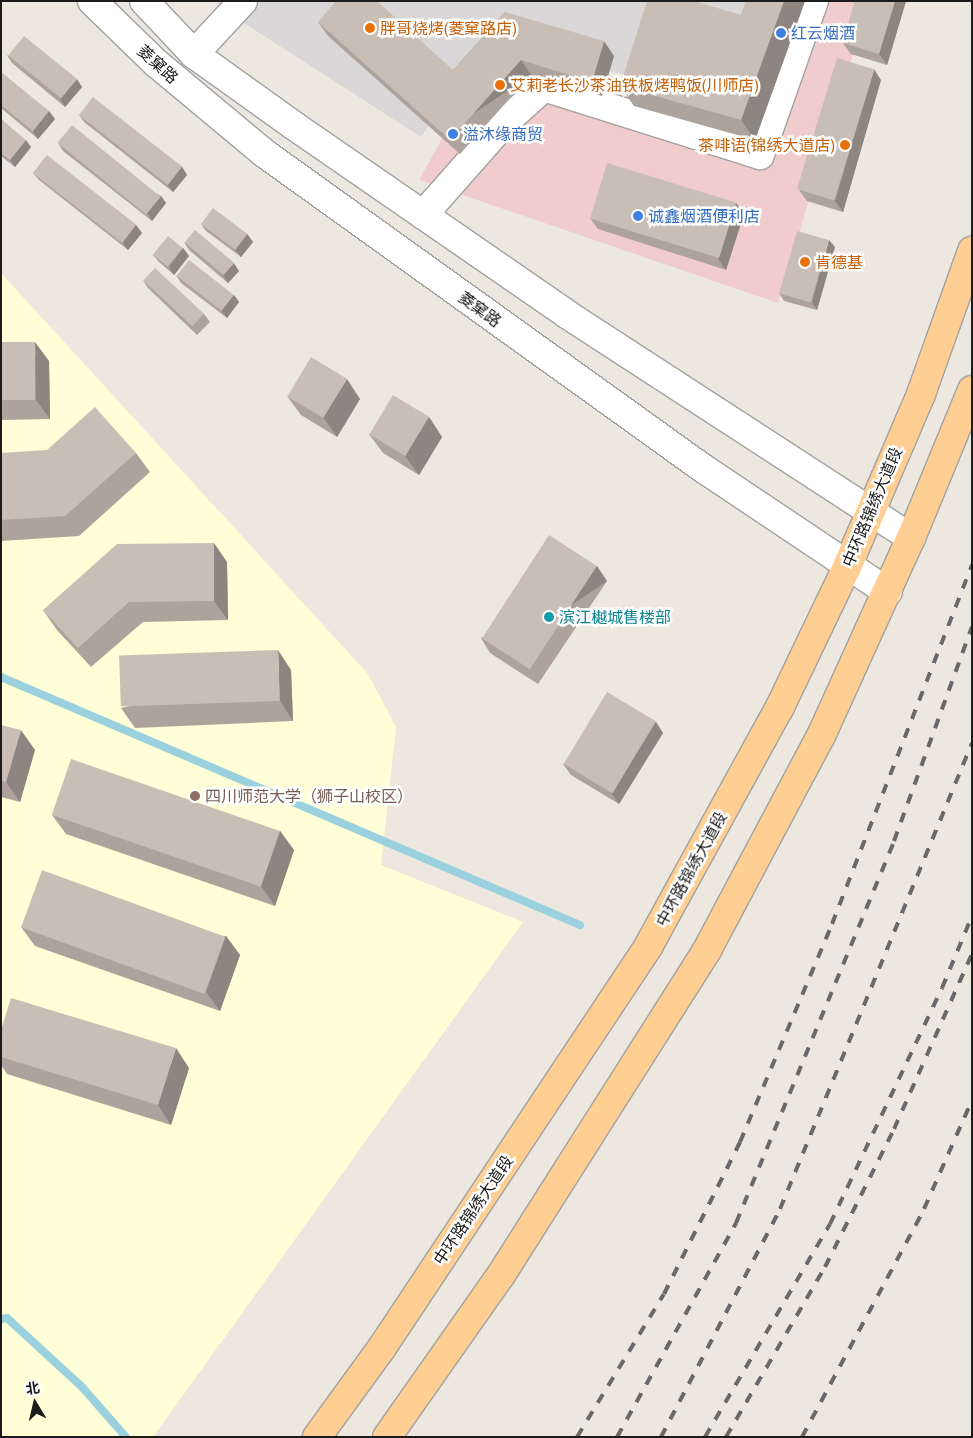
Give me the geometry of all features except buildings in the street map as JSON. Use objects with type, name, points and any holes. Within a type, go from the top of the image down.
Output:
[{"type":"main road","name":"中环路锦绣大道段","points":[[317,1437],[381,1348],[649,945],[779,709],[847,566],[921,394],[972,251]]},
{"type":"main road","points":[[387,1437],[501,1275],[707,950],[822,736],[888,592],[972,390]]},
{"type":"street","name":"菱窠路","points":[[92,1],[156,63],[264,153],[847,566],[888,592]]},
{"type":"street","name":"菱窠路","points":[[144,1],[194,54],[423,215],[869,512],[911,538]]},
{"type":"street","points":[[194,54],[243,1]]},
{"type":"street","points":[[423,215],[505,122],[544,87],[760,155],[814,1]]},
{"type":"shaded area","points":[[217,1],[748,1],[709,97],[484,38],[421,137],[230,14]]},
{"type":"shaded area","points":[[755,1],[869,1],[778,303],[419,180],[489,54],[713,122]]},
{"type":"shaded area","name":"四川师范大学（狮子山校区）","points":[[1,273],[368,674],[396,727],[381,865],[523,922],[153,1437],[1,1437]]},
{"type":"waterway","points":[[1,677],[580,925]]},
{"type":"waterway","points":[[1,1319],[7,1318],[82,1387],[126,1437]]},
{"type":"railway","points":[[577,1437],[664,1294],[740,1142],[832,924],[972,564]]},
{"type":"railway","points":[[617,1437],[736,1223],[894,841],[972,627]]},
{"type":"railway","points":[[661,1437],[780,1209],[972,743]]},
{"type":"railway","points":[[705,1437],[830,1224],[942,988],[972,916]]},
{"type":"railway","points":[[726,1437],[825,1267],[894,1129],[972,954]]},
{"type":"railway","points":[[802,1437],[924,1209],[972,1100]]},
{"type":"place","name":"胖哥烧烤(菱窠路店)","points":[[370,28]]},
{"type":"place","name":"红云烟酒","points":[[781,33]]},
{"type":"place","name":"艾莉老长沙茶油铁板烤鸭饭(川师店)","points":[[500,85]]},
{"type":"place","name":"溢沐缘商贸","points":[[453,134]]},
{"type":"place","name":"茶啡语(锦绣大道店)","points":[[845,145]]},
{"type":"place","name":"诚鑫烟酒便利店","points":[[638,216]]},
{"type":"place","name":"肯德基","points":[[805,262]]},
{"type":"place","name":"滨江樾城售楼部","points":[[549,617]]},
{"type":"place","name":"四川师范大学（狮子山校区）","points":[[195,796]]}]
